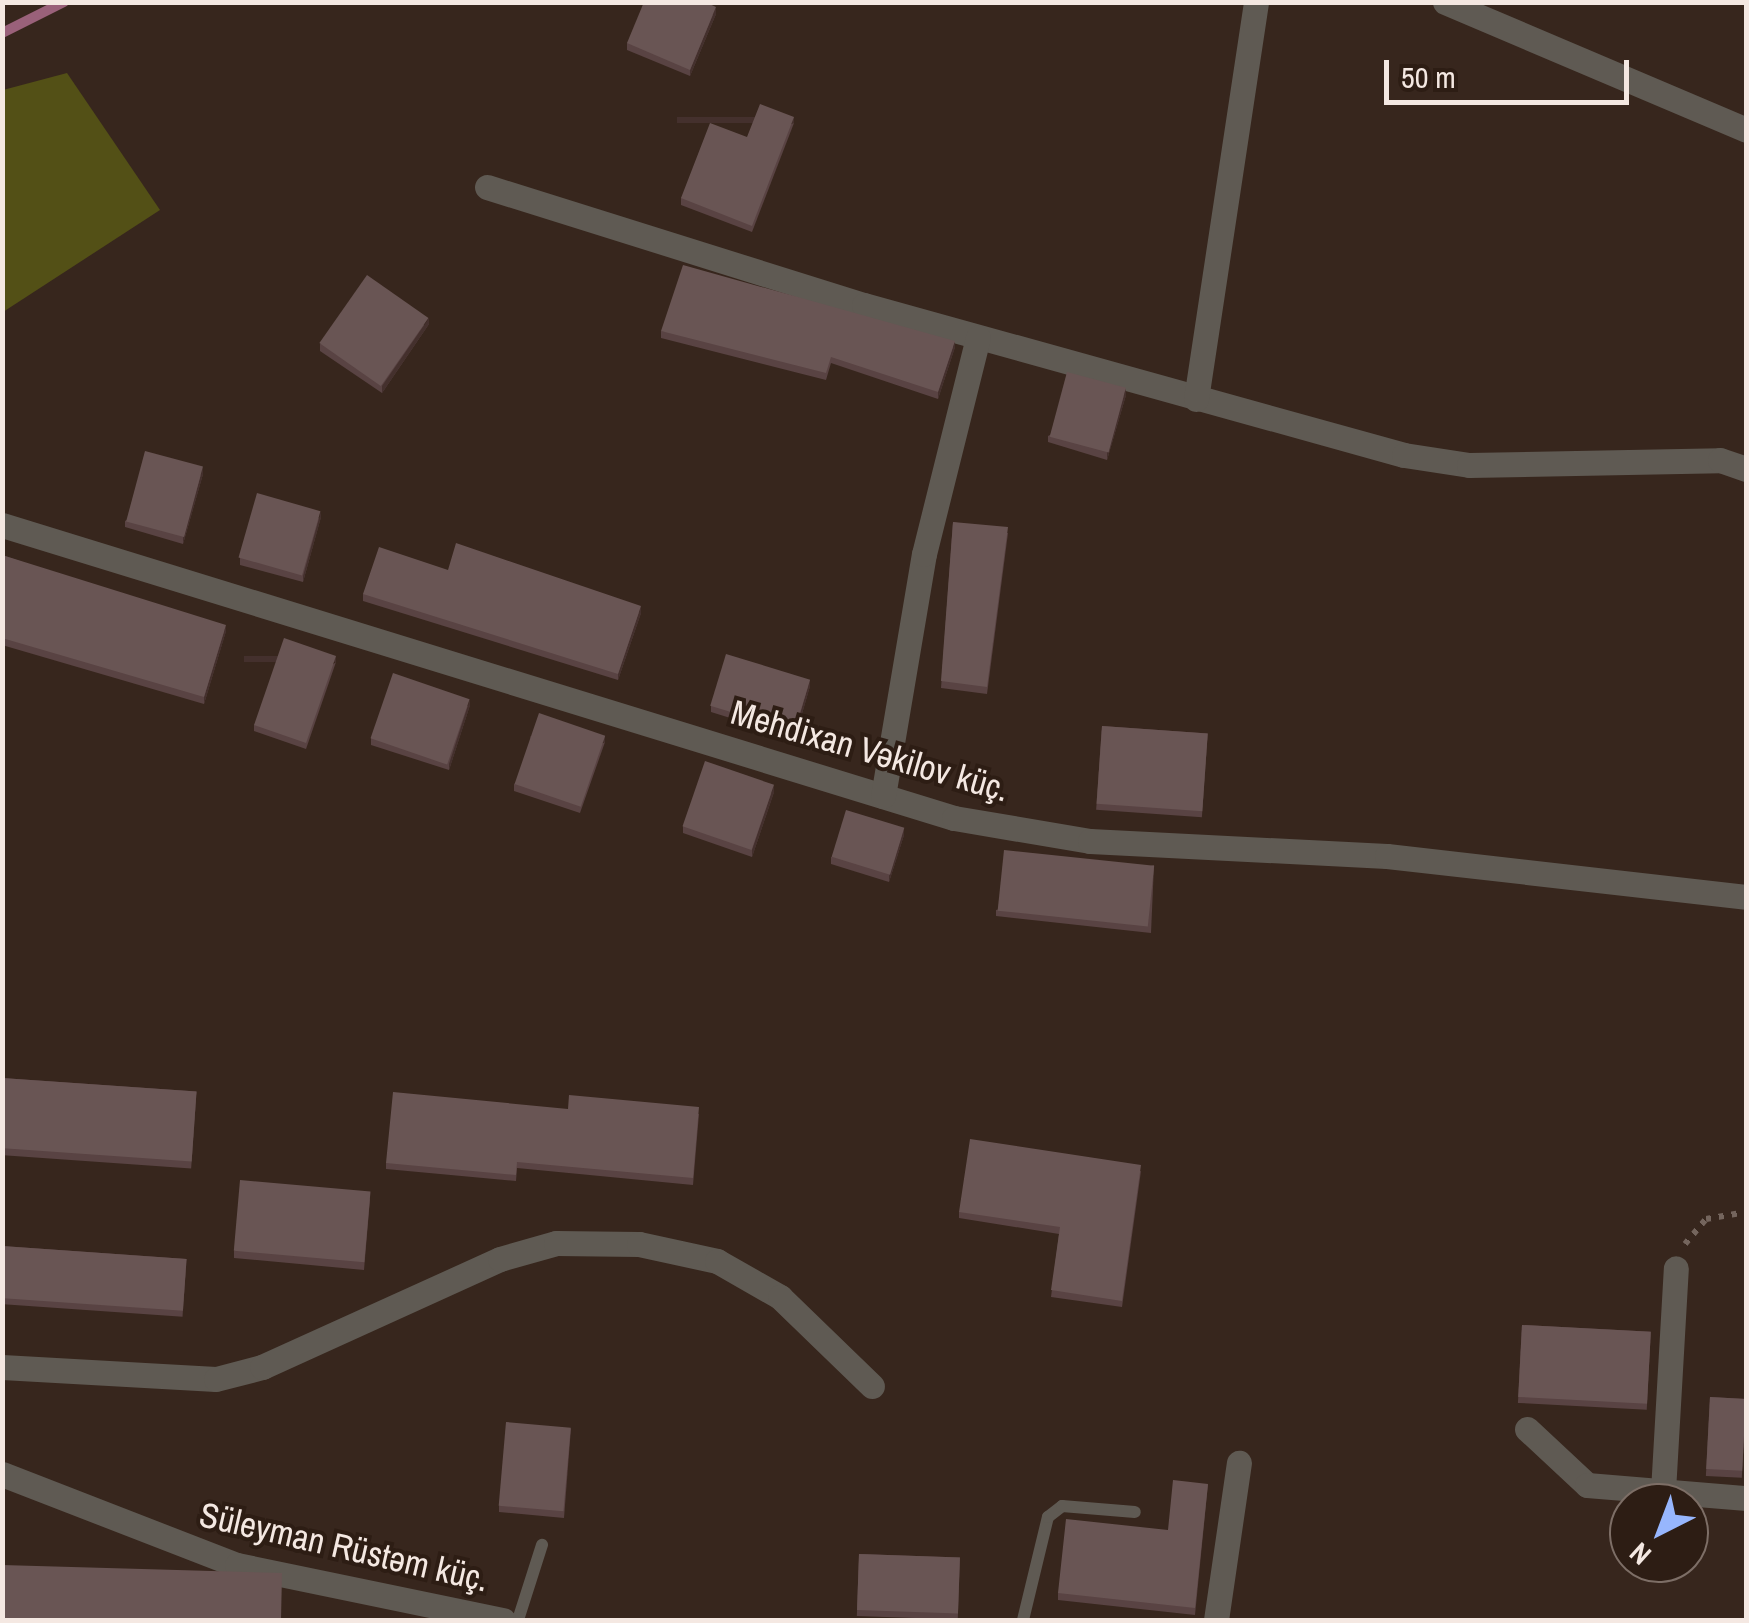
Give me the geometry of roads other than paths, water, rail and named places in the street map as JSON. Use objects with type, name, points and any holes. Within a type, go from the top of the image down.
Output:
[{"type":"street","points":[[1196,399],[1256,2]]},
{"type":"street","points":[[1445,2],[1746,130]]},
{"type":"street","points":[[487,187],[978,338],[1196,399],[1469,465],[1628,456],[1746,470]]},
{"type":"street","points":[[883,796],[924,554],[978,338]]},
{"type":"street","name":"Mehdixan Vəkilov küç.","points":[[2,525],[883,796],[1090,841],[1387,856],[1746,898]]},
{"type":"street","points":[[2,1367],[216,1379],[262,1367],[500,1259],[556,1243],[639,1244],[717,1262],[780,1297],[872,1386]]},
{"type":"street","points":[[1663,1483],[1676,1268]]},
{"type":"street","points":[[1527,1429],[1587,1485],[1609,1487]]},
{"type":"street","points":[[1216,1620],[1238,1462]]},
{"type":"street","name":"Süleyman Rüstəm küç.","points":[[2,1474],[238,1565],[504,1620]]},
{"type":"street","points":[[1709,1495],[1746,1498]]},
{"type":"lane","points":[[1022,1620],[1048,1517],[1062,1506],[1135,1512]]},
{"type":"lane","points":[[518,1620],[542,1545]]},
{"type":"waterway","points":[[2,33],[64,2]]}]
